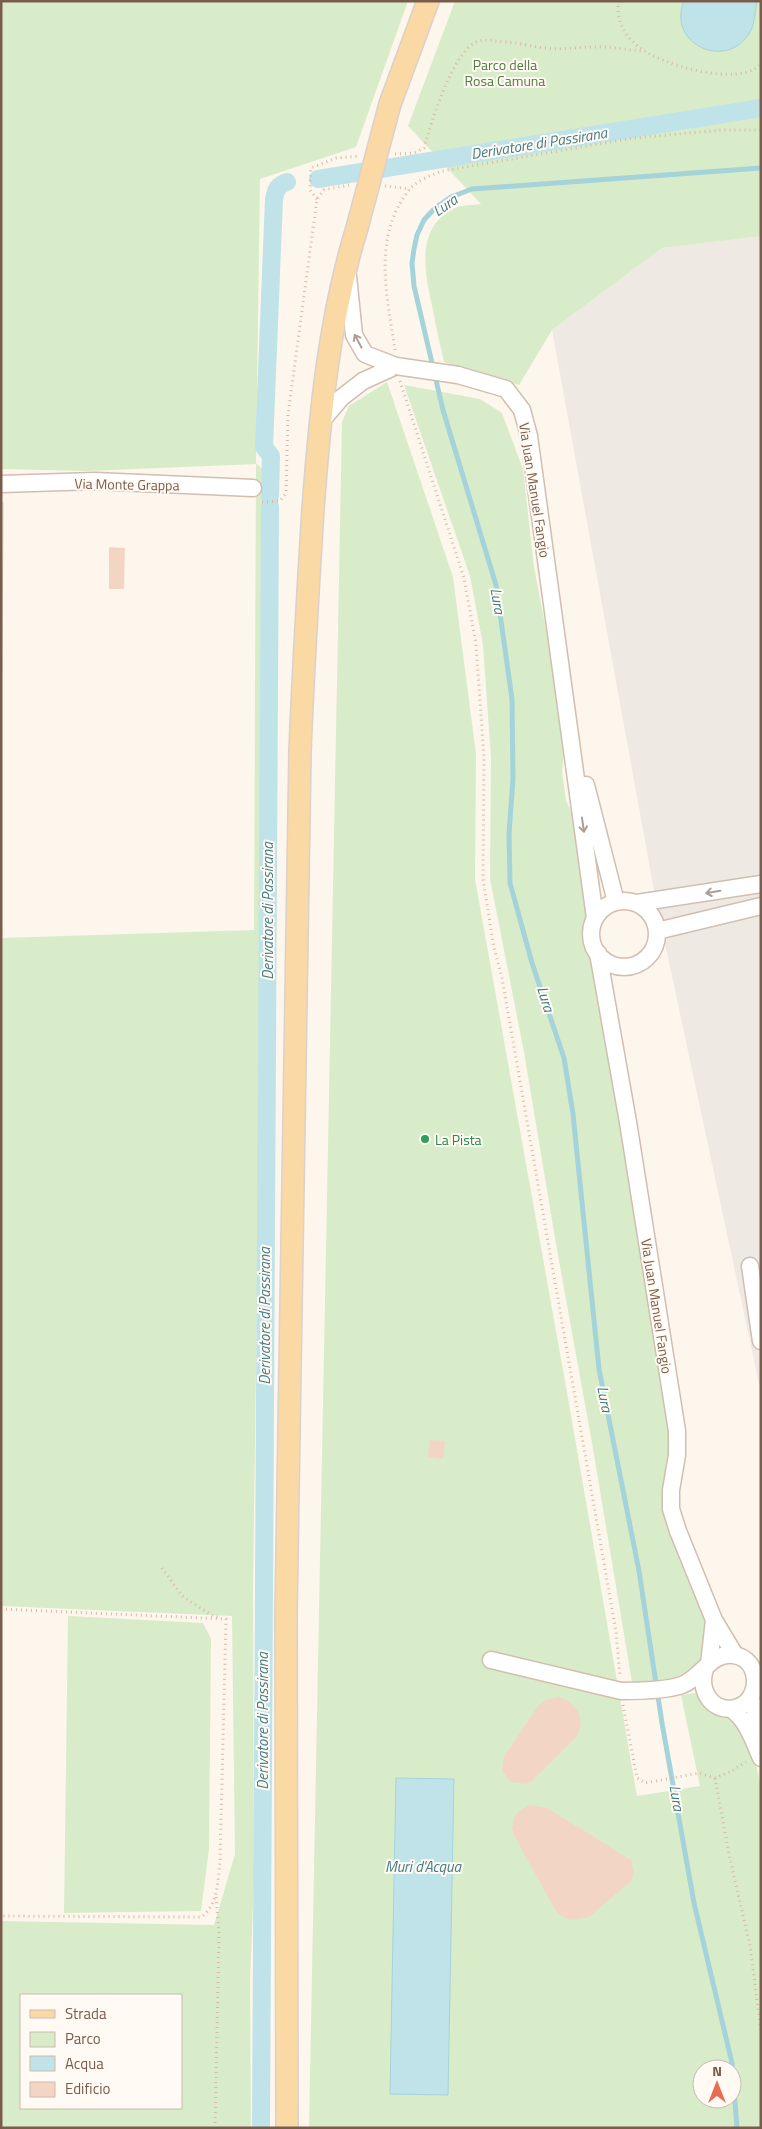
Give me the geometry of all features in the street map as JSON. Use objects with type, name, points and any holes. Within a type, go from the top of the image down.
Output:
[{"type":"main road","points":[[287,2128],[286,1615],[300,752],[304,638],[319,424],[347,260],[390,104],[428,1]]},
{"type":"street","name":"Via Juan Manuel Fangio","points":[[347,260],[354,335],[365,354],[397,366],[458,375],[506,389],[522,410],[529,436],[595,918],[591,936],[598,953],[628,1122],[677,1431],[677,1455],[671,1490],[671,1509],[678,1532],[714,1620],[735,1655]]},
{"type":"street","points":[[319,424],[341,398],[362,380],[397,366]]},
{"type":"street","name":"Via Monte Grappa","points":[[1,484],[94,481],[253,488]]},
{"type":"street","name":"Via Juan Manuel Fangio","points":[[566,708],[616,902]]},
{"type":"street","points":[[637,904],[761,884]]},
{"type":"street","points":[[595,918],[608,905],[627,901],[637,904],[651,915],[657,931],[656,941],[646,957],[629,966],[611,964],[598,953]]},
{"type":"street","points":[[657,931],[761,906]]},
{"type":"street","points":[[604,986],[620,966]]},
{"type":"street","points":[[750,1266],[761,1341]]},
{"type":"street","name":"Via Juan Manuel Fangio","points":[[707,1667],[714,1620]]},
{"type":"street","points":[[683,1685],[725,1655],[735,1655],[744,1658],[755,1672],[756,1690],[745,1704],[731,1709]]},
{"type":"street","points":[[491,1660],[626,1691],[683,1685],[706,1695],[716,1705],[731,1709],[742,1719],[748,1729],[757,1758]]},
{"type":"street","points":[[706,1695],[702,1682],[707,1667]]},
{"type":"street","points":[[751,1698],[761,1731]]},
{"type":"path","points":[[620,1],[617,10],[622,28],[628,37],[644,51],[674,64],[707,72],[741,74],[752,71],[761,64]]},
{"type":"path","points":[[394,154],[414,152],[424,148],[433,116],[454,68],[465,51],[474,43],[491,40],[518,42],[544,48],[570,49],[595,47],[644,51]]},
{"type":"path","points":[[757,1758],[715,1778],[705,1773],[645,1783],[637,1778],[626,1691],[483,879],[484,758],[476,644],[464,578],[397,366],[386,279],[385,250],[391,223],[410,189],[426,178],[442,171],[634,138],[723,130],[761,130]]},
{"type":"path","points":[[317,199],[310,190],[311,168],[336,158],[365,156]]},
{"type":"path","points":[[264,502],[280,501],[286,493],[288,415],[317,199],[324,190],[350,184]]},
{"type":"path","points":[[378,185],[410,189]]},
{"type":"path","points":[[162,1568],[182,1596],[213,1616],[226,1619]]},
{"type":"path","points":[[1,1610],[226,1619]]},
{"type":"path","points":[[215,2128],[219,1934],[216,1895],[220,1861],[226,1619]]},
{"type":"path","points":[[715,1778],[730,1859],[750,1946],[761,2031]]},
{"type":"path","points":[[1,1916],[201,1917],[208,1912],[216,1895]]},
{"type":"shaded area","points":[[761,235],[761,1393],[656,901],[552,330],[662,248]]},
{"type":"green space","points":[[1,1],[408,1],[356,147],[260,179],[256,463],[268,474],[253,1591],[254,1880],[250,1981],[251,2128],[1,2128],[1,1921],[214,1925],[235,1854],[232,1616],[1,1606],[1,938],[254,930],[256,464],[87,471],[1,469]]},
{"type":"green space","name":"Parco della Rosa Camuna","points":[[455,1],[761,1],[761,236],[662,248],[552,330],[519,385],[444,362],[427,282],[426,253],[428,239],[433,227],[442,216],[455,208],[481,204],[408,126]]},
{"type":"green space","name":"La Pista","points":[[387,382],[453,577],[476,754],[475,879],[637,1796],[700,1786],[681,1695],[696,1693],[712,1710],[722,1716],[735,1719],[751,1742],[761,1786],[761,2128],[309,2128],[342,422],[349,406]]},
{"type":"green space","points":[[404,385],[480,399],[502,413],[523,469],[534,567],[566,733],[562,771],[566,801],[572,813],[670,1431],[673,1534],[705,1622],[704,1663],[683,1678],[632,1682],[524,1052],[490,879],[491,758],[483,645],[470,576]]},
{"type":"green space","points":[[1,502],[4,502],[1,793]]},
{"type":"green space","points":[[68,1616],[203,1623],[211,1639],[209,1849],[201,1911],[64,1913]]},
{"type":"water","points":[[684,1],[757,1],[752,29],[740,44],[727,50],[714,51],[702,48],[691,40],[683,30],[681,16]]},
{"type":"water","name":"Muri d'Acqua","points":[[396,1778],[454,1779],[448,2095],[390,2094]]},
{"type":"building","points":[[109,547],[125,548],[124,589],[109,589]]},
{"type":"building","points":[[430,1440],[445,1441],[443,1459],[428,1457]]},
{"type":"building","points":[[559,1697],[570,1702],[579,1713],[581,1723],[578,1735],[532,1781],[526,1784],[511,1782],[502,1771],[504,1757],[538,1706],[546,1700]]},
{"type":"building","points":[[529,1805],[547,1808],[631,1860],[634,1872],[631,1881],[589,1917],[573,1920],[557,1913],[512,1829],[514,1818],[518,1812]]},
{"type":"waterway","name":"Derivatore di Passirana","points":[[318,179],[761,108]]},
{"type":"waterway","name":"Lura","points":[[737,2128],[732,2063],[694,1903],[662,1723],[639,1571],[599,1369],[573,1114],[564,1058],[532,963],[510,883],[509,834],[513,779],[512,699],[496,585],[443,410],[414,286],[412,263],[417,235],[424,220],[435,208],[451,197],[472,189],[761,168]]},
{"type":"waterway","name":"Derivatore di Passirana","points":[[270,496],[271,456],[264,447],[274,199],[278,188],[287,182]]},
{"type":"waterway","name":"Derivatore di Passirana","points":[[261,2125],[266,912],[270,507]]},
{"type":"place","name":"La Pista","points":[[425,1139]]}]
